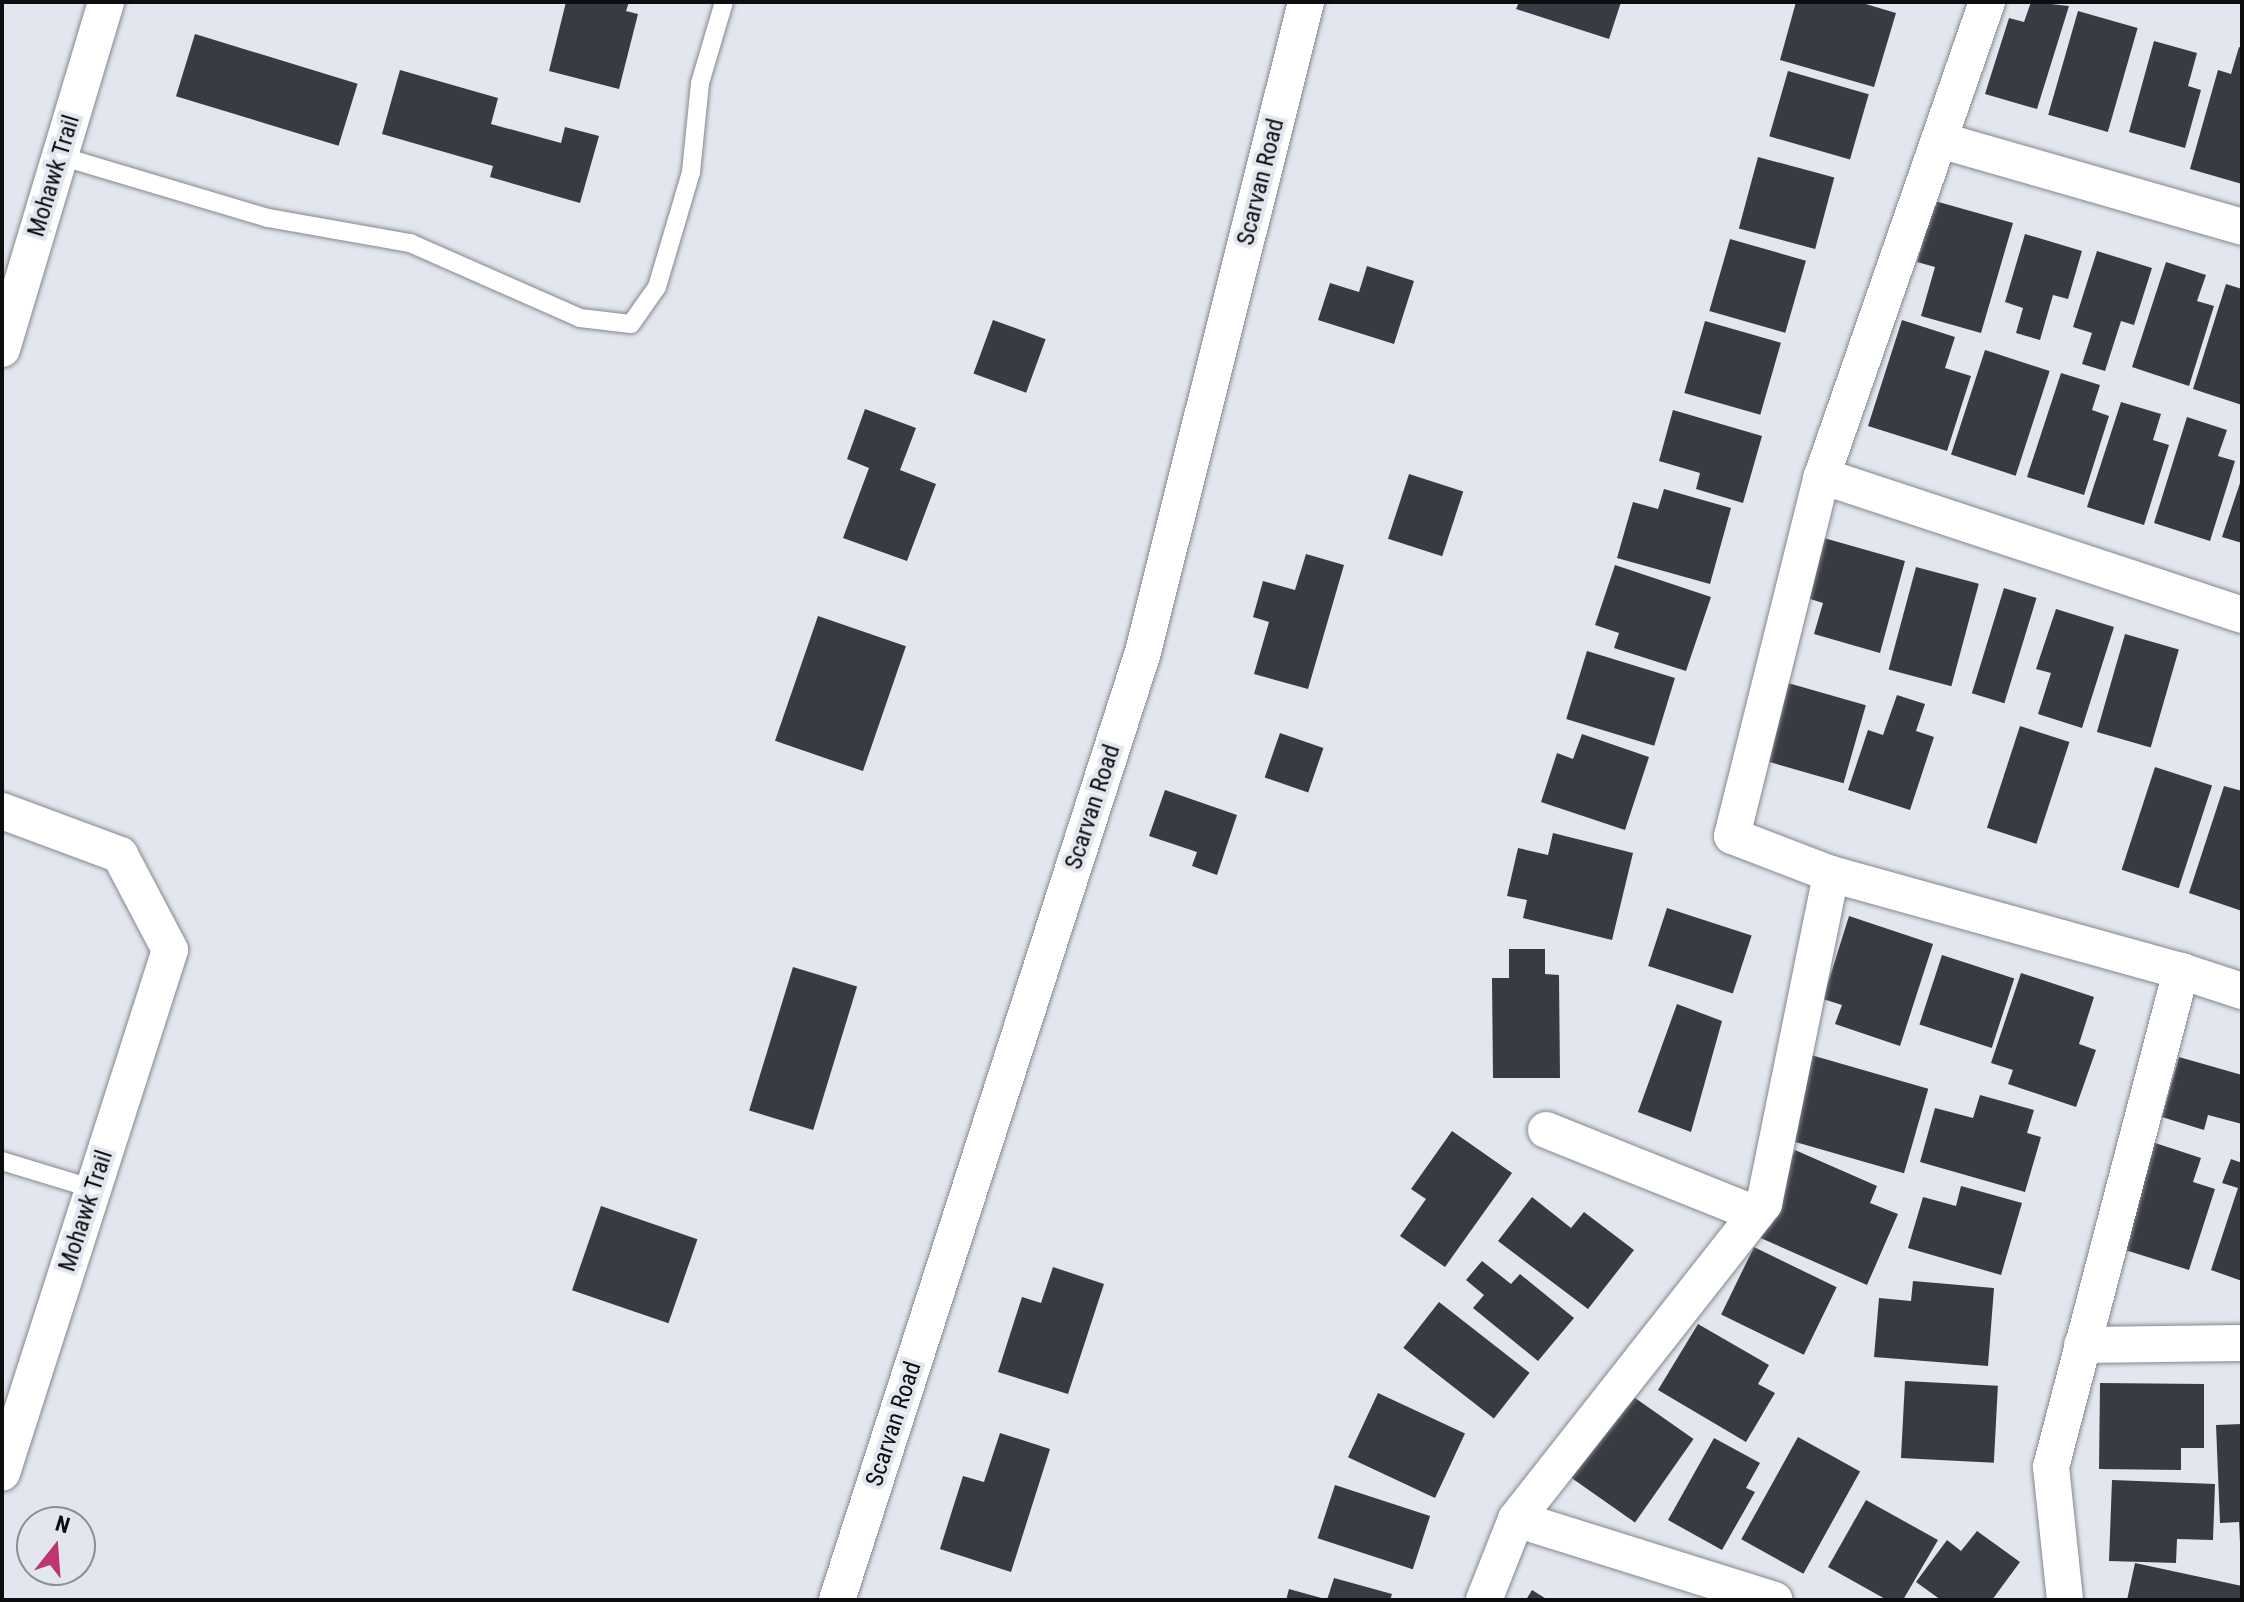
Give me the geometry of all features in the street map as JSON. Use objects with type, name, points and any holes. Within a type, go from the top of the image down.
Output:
[{"type":"street","name":"Mohawk Trail","points":[[2,349],[106,2]]},
{"type":"street","name":"Scarvan Road","points":[[837,1600],[1143,652],[1306,2]]},
{"type":"street","points":[[1987,2],[1943,141],[1822,476],[1732,836],[1831,874],[2181,971],[2242,991]]},
{"type":"street","points":[[1943,141],[2242,227]]},
{"type":"street","points":[[1822,476],[2242,615]]},
{"type":"street","name":"Mohawk Trail","points":[[2,811],[120,855],[170,950],[2,1473]]},
{"type":"street","points":[[1484,1600],[1516,1519],[1764,1204],[1831,874]]},
{"type":"street","points":[[2065,1600],[2051,1467],[2181,971]]},
{"type":"street","points":[[1546,1130],[1756,1214]]},
{"type":"street","points":[[2082,1345],[2242,1343]]},
{"type":"street","points":[[1516,1519],[1775,1600]]},
{"type":"lane","points":[[60,156],[268,218],[410,243],[580,318],[631,324],[657,287],[691,172],[700,83],[724,2]]},
{"type":"lane","points":[[2,1161],[94,1189]]},
{"type":"building","points":[[566,2],[629,2],[626,11],[638,14],[619,89],[549,71]]},
{"type":"building","points":[[1519,2],[1621,2],[1609,39],[1516,9]]},
{"type":"building","points":[[1796,2],[1859,2],[1896,13],[1874,87],[1780,60]]},
{"type":"building","points":[[2031,2],[2069,6],[2037,109],[1985,94],[2009,18],[2024,22]]},
{"type":"building","points":[[2078,11],[2138,28],[2108,132],[2048,115]]},
{"type":"building","points":[[195,34],[358,84],[339,146],[176,96]]},
{"type":"building","points":[[2154,41],[2197,53],[2188,86],[2201,90],[2185,148],[2129,132]]},
{"type":"building","points":[[2239,47],[2242,48],[2242,184],[2190,169],[2218,70],[2231,74]]},
{"type":"building","points":[[400,70],[498,98],[491,124],[561,143],[565,127],[599,136],[580,203],[490,177],[493,166],[382,134]]},
{"type":"building","points":[[1788,71],[1869,94],[1850,160],[1769,136]]},
{"type":"building","points":[[1758,157],[1834,177],[1815,249],[1739,228]]},
{"type":"building","points":[[1935,201],[2013,223],[1981,333],[1921,316],[1935,267],[1917,262]]},
{"type":"building","points":[[2025,234],[2082,251],[2068,299],[2053,295],[2040,340],[2016,333],[2023,308],[2005,302]]},
{"type":"building","points":[[1730,239],[1806,261],[1785,333],[1709,311]]},
{"type":"building","points":[[2097,251],[2152,268],[2134,325],[2121,321],[2105,371],[2082,364],[2092,333],[2073,327]]},
{"type":"building","points":[[2166,262],[2206,275],[2197,301],[2214,306],[2189,386],[2132,367]]},
{"type":"building","points":[[1367,266],[1414,281],[1394,344],[1318,320],[1330,283],[1359,292]]},
{"type":"building","points":[[2226,284],[2242,289],[2242,405],[2193,389]]},
{"type":"building","points":[[993,320],[1046,339],[1026,393],[974,374]]},
{"type":"building","points":[[1902,320],[1955,337],[1945,368],[1971,376],[1947,451],[1868,426]]},
{"type":"building","points":[[1705,321],[1781,343],[1760,415],[1684,393]]},
{"type":"building","points":[[1985,350],[2050,371],[2016,476],[1951,455]]},
{"type":"building","points":[[2061,373],[2100,385],[2092,410],[2109,416],[2084,495],[2027,477]]},
{"type":"building","points":[[2121,402],[2161,414],[2153,440],[2169,445],[2144,525],[2087,507]]},
{"type":"building","points":[[865,409],[916,428],[900,470],[936,484],[907,561],[843,538],[869,468],[847,459]]},
{"type":"building","points":[[1673,410],[1762,436],[1743,503],[1696,489],[1700,473],[1659,461]]},
{"type":"building","points":[[2187,417],[2227,430],[2218,456],[2235,461],[2210,541],[2154,523]]},
{"type":"building","points":[[1409,474],[1463,492],[1442,556],[1388,539]]},
{"type":"building","points":[[2242,477],[2242,543],[2222,537]]},
{"type":"building","points":[[1664,489],[1731,508],[1710,584],[1617,558],[1633,502],[1658,509]]},
{"type":"building","points":[[1824,538],[1905,561],[1880,653],[1814,634],[1823,603],[1807,598]]},
{"type":"building","points":[[1306,554],[1344,565],[1308,689],[1254,674],[1269,622],[1253,617],[1263,581],[1295,590]]},
{"type":"building","points":[[1615,565],[1711,597],[1686,671],[1614,648],[1619,633],[1595,625]]},
{"type":"building","points":[[1916,567],[1979,584],[1951,686],[1889,669]]},
{"type":"building","points":[[2004,588],[2037,598],[2004,703],[1972,693]]},
{"type":"building","points":[[2056,609],[2114,627],[2082,728],[2038,714],[2051,673],[2036,669]]},
{"type":"building","points":[[818,616],[906,646],[863,771],[775,741]]},
{"type":"building","points":[[2125,634],[2179,649],[2151,747],[2097,732]]},
{"type":"building","points":[[1587,651],[1675,678],[1654,746],[1566,719]]},
{"type":"building","points":[[1788,683],[1866,705],[1844,783],[1766,761]]},
{"type":"building","points":[[1897,695],[1925,704],[1916,731],[1934,737],[1910,810],[1848,790],[1868,730],[1883,735]]},
{"type":"building","points":[[2020,726],[2069,742],[2036,844],[1987,828]]},
{"type":"building","points":[[1280,733],[1323,748],[1308,792],[1265,777]]},
{"type":"building","points":[[1582,734],[1649,757],[1625,830],[1541,802],[1557,753],[1573,759]]},
{"type":"building","points":[[2155,767],[2212,786],[2179,888],[2122,870]]},
{"type":"building","points":[[2224,786],[2242,791],[2242,911],[2189,893]]},
{"type":"building","points":[[1165,790],[1237,815],[1217,875],[1192,866],[1197,852],[1149,836]]},
{"type":"building","points":[[1553,833],[1633,853],[1612,940],[1523,918],[1527,900],[1507,896],[1518,848],[1548,855]]},
{"type":"building","points":[[1667,908],[1752,936],[1733,994],[1648,966]]},
{"type":"building","points":[[1849,916],[1933,944],[1900,1046],[1835,1024],[1842,1005],[1823,999]]},
{"type":"building","points":[[1509,949],[1545,949],[1545,974],[1559,975],[1560,1078],[1493,1078],[1492,978],[1509,978]]},
{"type":"building","points":[[1942,955],[2014,978],[1992,1048],[1919,1024]]},
{"type":"building","points":[[793,967],[857,987],[813,1130],[749,1110]]},
{"type":"building","points":[[2021,973],[2094,997],[2079,1044],[2096,1050],[2076,1107],[2008,1084],[2013,1070],[1991,1063]]},
{"type":"building","points":[[1677,1004],[1722,1021],[1691,1132],[1638,1112]]},
{"type":"building","points":[[1811,1055],[1928,1089],[1904,1173],[1787,1140]]},
{"type":"building","points":[[2179,1057],[2242,1075],[2242,1124],[2208,1115],[2204,1130],[2162,1117]]},
{"type":"building","points":[[1980,1095],[2034,1110],[2027,1133],[2041,1137],[2025,1192],[1920,1162],[1935,1108],[1973,1118]]},
{"type":"building","points":[[1452,1131],[1512,1173],[1445,1267],[1400,1236],[1426,1199],[1411,1189]]},
{"type":"building","points":[[2140,1138],[2201,1158],[2193,1182],[2215,1189],[2189,1270],[2106,1244]]},
{"type":"building","points":[[1795,1150],[1877,1186],[1870,1203],[1898,1214],[1867,1285],[1756,1236]]},
{"type":"building","points":[[2231,1159],[2242,1163],[2242,1281],[2211,1270],[2238,1188],[2222,1183]]},
{"type":"building","points":[[1961,1186],[2022,1203],[2001,1275],[1908,1248],[1923,1197],[1956,1206]]},
{"type":"building","points":[[1532,1197],[1571,1228],[1584,1212],[1634,1250],[1588,1309],[1498,1241]]},
{"type":"building","points":[[601,1206],[697,1239],[668,1323],[572,1290]]},
{"type":"building","points":[[1754,1247],[1837,1287],[1804,1355],[1721,1314]]},
{"type":"building","points":[[1482,1261],[1511,1284],[1520,1274],[1574,1318],[1538,1361],[1473,1308],[1484,1295],[1466,1280]]},
{"type":"building","points":[[1053,1267],[1104,1284],[1068,1394],[998,1372],[1022,1297],[1041,1303]]},
{"type":"building","points":[[1913,1281],[1994,1288],[1988,1366],[1874,1357],[1879,1298],[1911,1301]]},
{"type":"building","points":[[1439,1302],[1530,1373],[1494,1419],[1403,1348]]},
{"type":"building","points":[[1698,1324],[1769,1365],[1758,1384],[1775,1393],[1746,1442],[1658,1390]]},
{"type":"building","points":[[1905,1381],[1998,1386],[1994,1463],[1901,1458]]},
{"type":"building","points":[[2100,1383],[2204,1384],[2204,1448],[2181,1448],[2181,1470],[2099,1469]]},
{"type":"building","points":[[1378,1393],[1465,1434],[1435,1498],[1348,1457]]},
{"type":"building","points":[[1628,1393],[1694,1439],[1635,1522],[1569,1477]]},
{"type":"building","points":[[2242,1424],[2240,1542],[2239,1522],[2220,1523],[2216,1425]]},
{"type":"building","points":[[1000,1433],[1050,1449],[1011,1572],[940,1549],[963,1476],[984,1482]]},
{"type":"building","points":[[1798,1437],[1860,1471],[1803,1574],[1741,1539]]},
{"type":"building","points":[[1714,1438],[1760,1463],[1746,1488],[1755,1492],[1722,1550],[1668,1520]]},
{"type":"building","points":[[2112,1480],[2215,1484],[2213,1540],[2177,1539],[2176,1563],[2109,1561]]},
{"type":"building","points":[[1335,1485],[1430,1516],[1413,1569],[1318,1538]]},
{"type":"building","points":[[1866,1500],[1938,1540],[1903,1600],[1887,1600],[1828,1567]]},
{"type":"building","points":[[1977,1531],[2020,1562],[1992,1600],[1941,1600],[1916,1582],[1947,1540],[1961,1551]]},
{"type":"building","points":[[2135,1563],[2242,1586],[2242,1600],[2127,1600]]},
{"type":"building","points":[[1334,1578],[1392,1594],[1390,1600],[1327,1600]]},
{"type":"building","points":[[1289,1589],[1325,1599],[1286,1600]]},
{"type":"building","points":[[1532,1590],[1548,1600],[1526,1600]]}]
